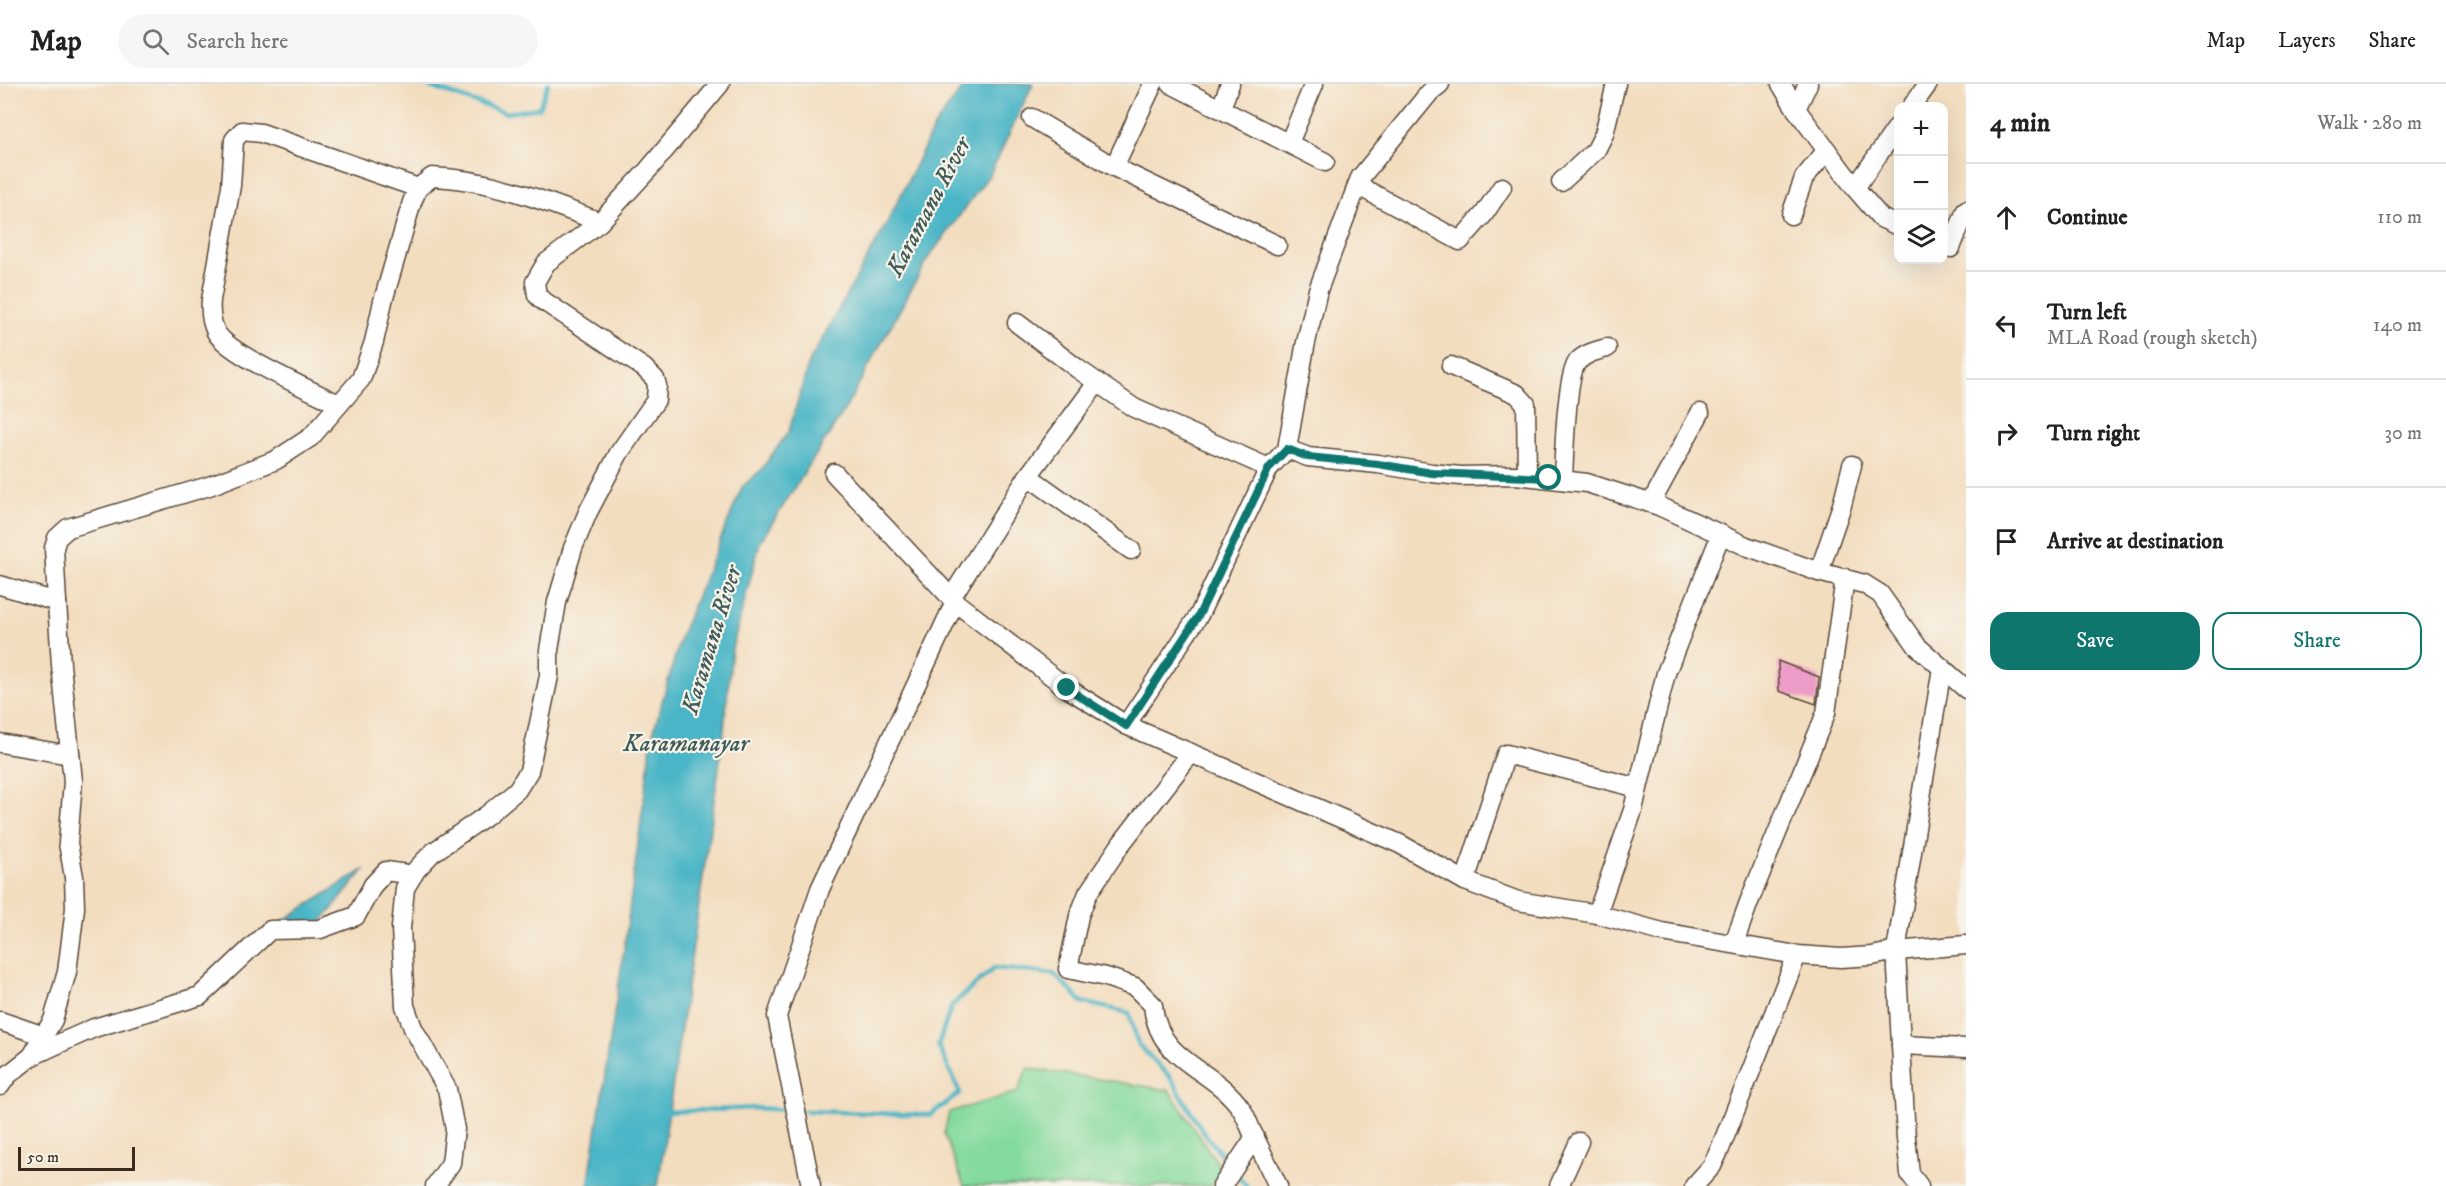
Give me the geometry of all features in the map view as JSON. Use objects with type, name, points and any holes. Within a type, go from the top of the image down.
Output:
[{"type":"street","points":[[435,1186],[451,1163],[455,1129],[447,1089],[413,1028],[405,1006],[401,928],[405,888],[412,875],[432,853],[487,815],[517,790],[529,771],[549,676],[549,650],[556,602],[573,548],[588,512],[619,453],[656,400],[657,385],[644,368],[542,300],[534,282],[546,263],[600,222],[648,170],[720,84]]},
{"type":"street","points":[[1114,167],[1153,84]]},
{"type":"street","points":[[1171,84],[1325,162]]},
{"type":"street","points":[[1221,108],[1230,84]]},
{"type":"street","points":[[1289,143],[1314,84]]},
{"type":"street","points":[[1126,726],[1199,615],[1269,468],[1287,449],[1305,347],[1318,290],[1360,178],[1430,92],[1440,84]]},
{"type":"street","points":[[1561,182],[1596,150],[1604,134],[1616,84]]},
{"type":"street","points":[[1781,84],[1796,110],[1855,188],[1881,218],[1894,224]]},
{"type":"street","points":[[1796,110],[1808,84]]},
{"type":"street","points":[[1915,102],[1928,84]]},
{"type":"street","points":[[1032,118],[1114,167],[1277,245]]},
{"type":"street","points":[[339,404],[252,360],[216,334],[210,313],[211,300],[231,186],[234,140],[242,131],[261,133],[418,188]]},
{"type":"street","points":[[1855,188],[1894,133]]},
{"type":"street","points":[[1791,215],[1804,178],[1827,150]]},
{"type":"street","points":[[32,1056],[53,1020],[67,972],[75,908],[74,877],[68,843],[73,781],[57,602],[54,548],[57,538],[68,528],[209,486],[276,460],[311,437],[361,379],[412,202],[418,188],[432,177],[460,178],[531,196],[600,222]]},
{"type":"street","points":[[1357,185],[1460,242],[1484,214],[1502,187]]},
{"type":"street","points":[[1954,249],[1966,210]]},
{"type":"street","points":[[1017,323],[1134,408],[1269,468]]},
{"type":"street","points":[[1563,480],[1570,385],[1576,363],[1588,353],[1607,348]]},
{"type":"street","points":[[1451,366],[1517,394],[1526,404],[1527,476]]},
{"type":"street","points":[[811,1186],[777,1016],[820,889],[953,600],[1028,476],[1097,383]]},
{"type":"street","points":[[1651,503],[1700,413]]},
{"type":"street","points":[[1287,449],[1308,457],[1378,464],[1432,473],[1461,476],[1527,476],[1587,483],[1651,503],[1746,546],[1819,572],[1864,584],[1880,594],[1917,646],[1966,689]]},
{"type":"street","points":[[1819,572],[1842,506],[1852,465]]},
{"type":"street","points":[[834,473],[953,600],[1067,688],[1126,726],[1400,844],[1465,881],[1518,901],[1597,914],[1662,932],[1797,955],[1841,958],[1966,945]]},
{"type":"street","points":[[1028,476],[1131,550]]},
{"type":"street","points":[[1597,914],[1633,810],[1666,673],[1721,534]]},
{"type":"street","points":[[1734,943],[1826,713],[1845,578]]},
{"type":"street","points":[[0,585],[57,602]]},
{"type":"street","points":[[1919,1186],[1910,1174],[1896,951],[1942,668]]},
{"type":"street","points":[[0,743],[70,755]]},
{"type":"street","points":[[1191,753],[1121,843],[1088,893],[1079,916],[1068,969],[1106,977],[1135,987],[1153,1005],[1154,1023],[1173,1052],[1224,1089],[1243,1111],[1278,1186]]},
{"type":"street","points":[[1465,881],[1506,754],[1638,788]]},
{"type":"street","points":[[0,1086],[8,1075],[32,1056],[94,1028],[200,996],[270,930],[320,929],[356,916],[374,885],[386,871],[412,875]]},
{"type":"street","points":[[1694,1186],[1712,1166],[1720,1149],[1797,955]]},
{"type":"street","points":[[0,1021],[44,1036]]},
{"type":"street","points":[[1901,1045],[1966,1048]]},
{"type":"street","points":[[1222,1186],[1255,1137]]},
{"type":"street","points":[[1559,1186],[1579,1142]]},
{"type":"green space","points":[[1027,1068],[1169,1090],[1222,1170],[1211,1186],[964,1186],[944,1134],[949,1112],[1018,1092]]},
{"type":"water","name":"Karamanayar","points":[[963,84],[1033,84],[990,174],[929,257],[844,411],[760,542],[732,649],[723,740],[658,1186],[588,1186],[625,942],[652,737],[681,635],[742,487],[761,470],[789,431],[809,362],[887,223],[934,127]]},
{"type":"water","points":[[365,869],[319,925],[281,922]]},
{"type":"building","points":[[1778,661],[1819,677],[1816,704],[1779,691]]},
{"type":"waterway","points":[[422,84],[507,113],[539,108],[548,84]]},
{"type":"waterway","points":[[805,1111],[930,1115],[960,1093],[938,1045],[952,1005],[994,968],[1054,974],[1082,1002],[1129,1013],[1138,1044],[1170,1077],[1204,1133],[1222,1155]]},
{"type":"waterway","points":[[663,1112],[757,1108],[786,1110]]},
{"type":"waterway","points":[[1239,1177],[1247,1186]]},
{"type":"route","points":[[1067,688],[1126,726],[1199,615],[1269,468],[1287,449],[1308,457],[1378,464],[1432,473],[1549,478]]},
{"type":"water label","name":"Karamana River","points":[[929,207]]},
{"type":"water label","name":"Karamana River","points":[[712,640]]}]
